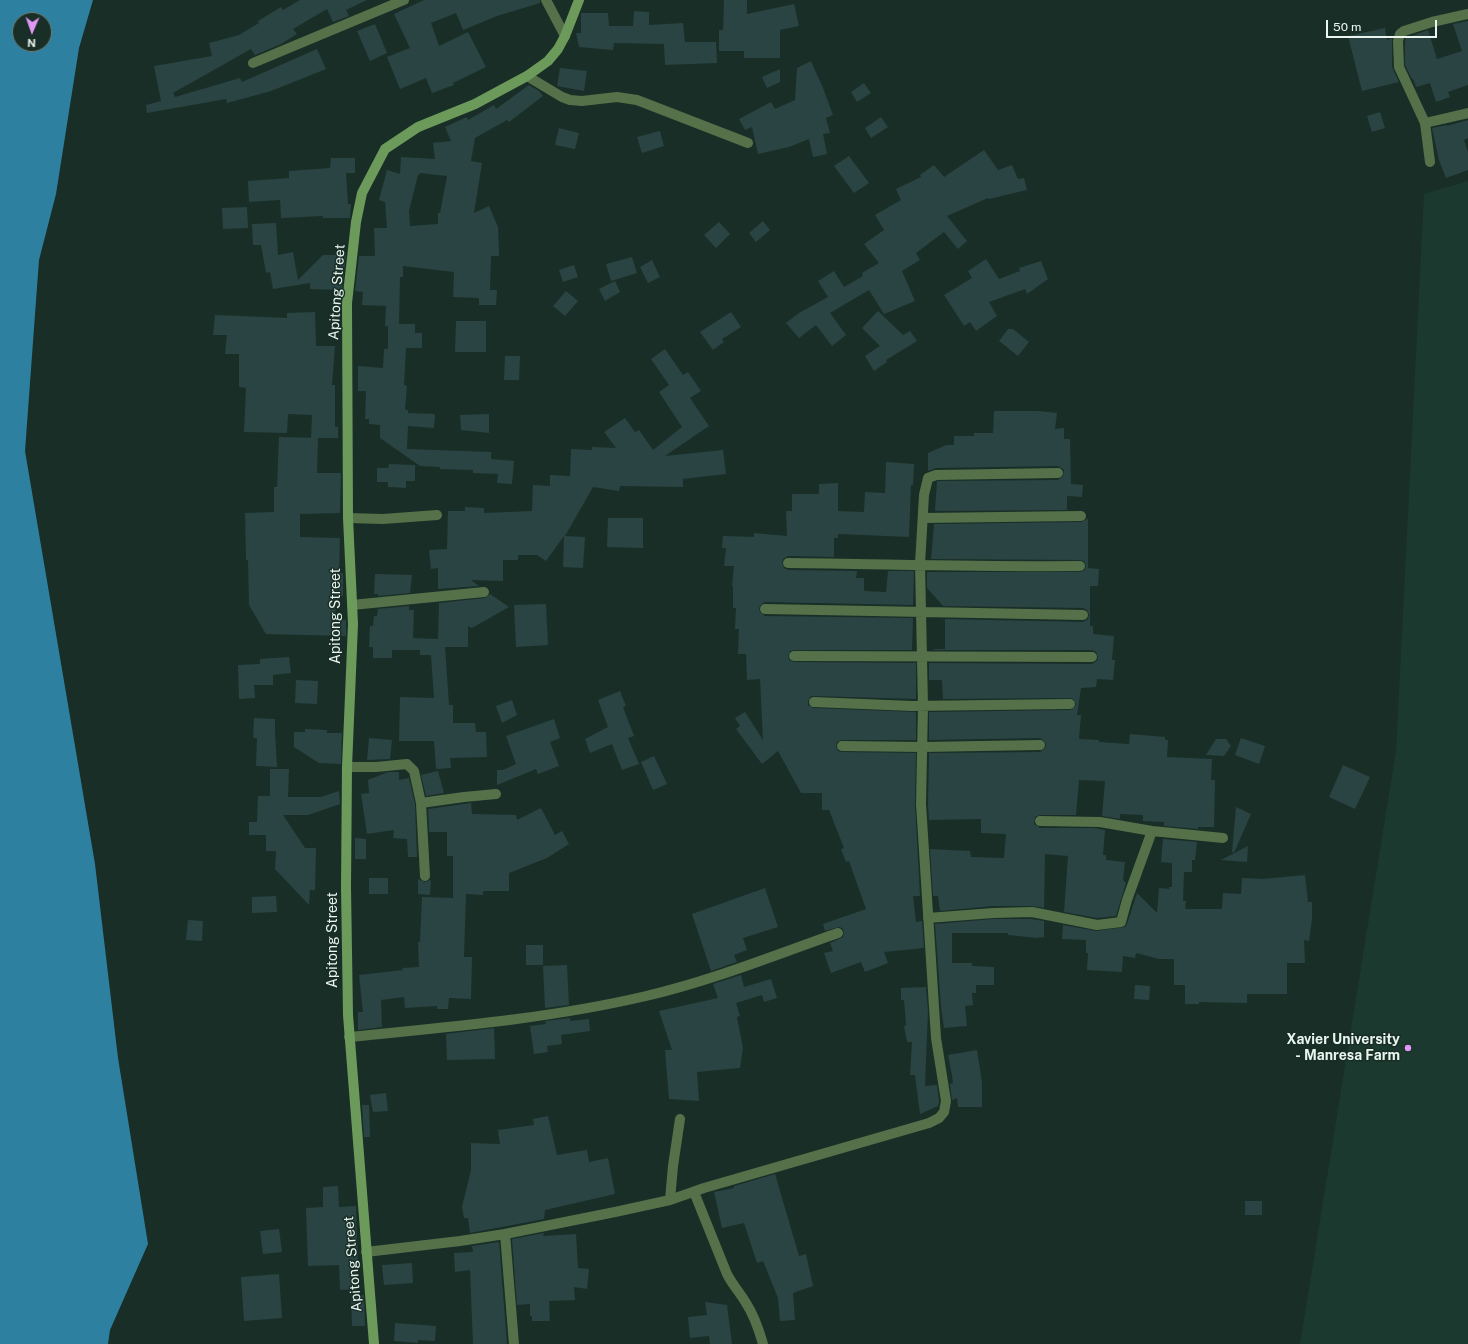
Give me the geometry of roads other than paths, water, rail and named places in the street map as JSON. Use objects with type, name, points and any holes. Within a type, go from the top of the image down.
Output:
[{"type":"street","points":[[253,63],[404,0]]},
{"type":"street","points":[[546,0],[565,36]]},
{"type":"street","name":"Apitong Street","points":[[374,1344],[349,1038],[346,895],[347,767],[353,624],[348,518],[348,303],[356,222],[362,193],[385,149],[418,127],[475,104],[527,76],[548,61],[565,36],[579,0]]},
{"type":"street","points":[[1430,162],[1425,124],[1399,67],[1398,48],[1400,34],[1404,31],[1432,22],[1468,14]]},
{"type":"street","points":[[527,76],[562,97],[570,100],[582,101],[617,97],[636,100],[748,143]]},
{"type":"street","points":[[1425,124],[1468,112]]},
{"type":"street","points":[[366,1252],[505,1234],[670,1200],[929,1123],[939,1118],[944,1112],[946,1101],[936,1038],[921,804],[923,706],[920,564],[924,495],[928,478],[936,475],[1058,473]]},
{"type":"street","points":[[348,518],[383,519],[437,515]]},
{"type":"street","points":[[923,518],[1081,516]]},
{"type":"street","points":[[788,563],[920,564],[991,567],[1080,566]]},
{"type":"street","points":[[352,604],[484,592]]},
{"type":"street","points":[[765,609],[1083,615]]},
{"type":"street","points":[[794,656],[1092,657]]},
{"type":"street","points":[[814,702],[923,706],[1070,704]]},
{"type":"street","points":[[842,746],[922,747],[1040,745]]},
{"type":"street","points":[[347,767],[376,768],[407,764],[414,771],[421,803],[424,876]]},
{"type":"street","points":[[421,803],[496,794]]},
{"type":"street","points":[[1040,821],[1100,822],[1152,831],[1223,838]]},
{"type":"street","points":[[928,918],[993,913],[1032,912],[1097,925],[1121,922],[1127,900],[1152,831]]},
{"type":"street","points":[[349,1038],[566,1013],[647,996],[721,975],[838,933]]},
{"type":"street","points":[[670,1200],[680,1119]]},
{"type":"street","points":[[694,1192],[731,1283],[746,1303],[755,1320],[763,1344]]},
{"type":"street","points":[[505,1234],[514,1344]]},
{"type":"water","points":[[0,0],[93,0],[79,48],[56,194],[39,260],[25,451],[95,864],[118,1058],[148,1244],[110,1330],[108,1344],[0,1344]]},
{"type":"place","name":"Xavier University - Manresa Farm","points":[[1408,1048]]}]
